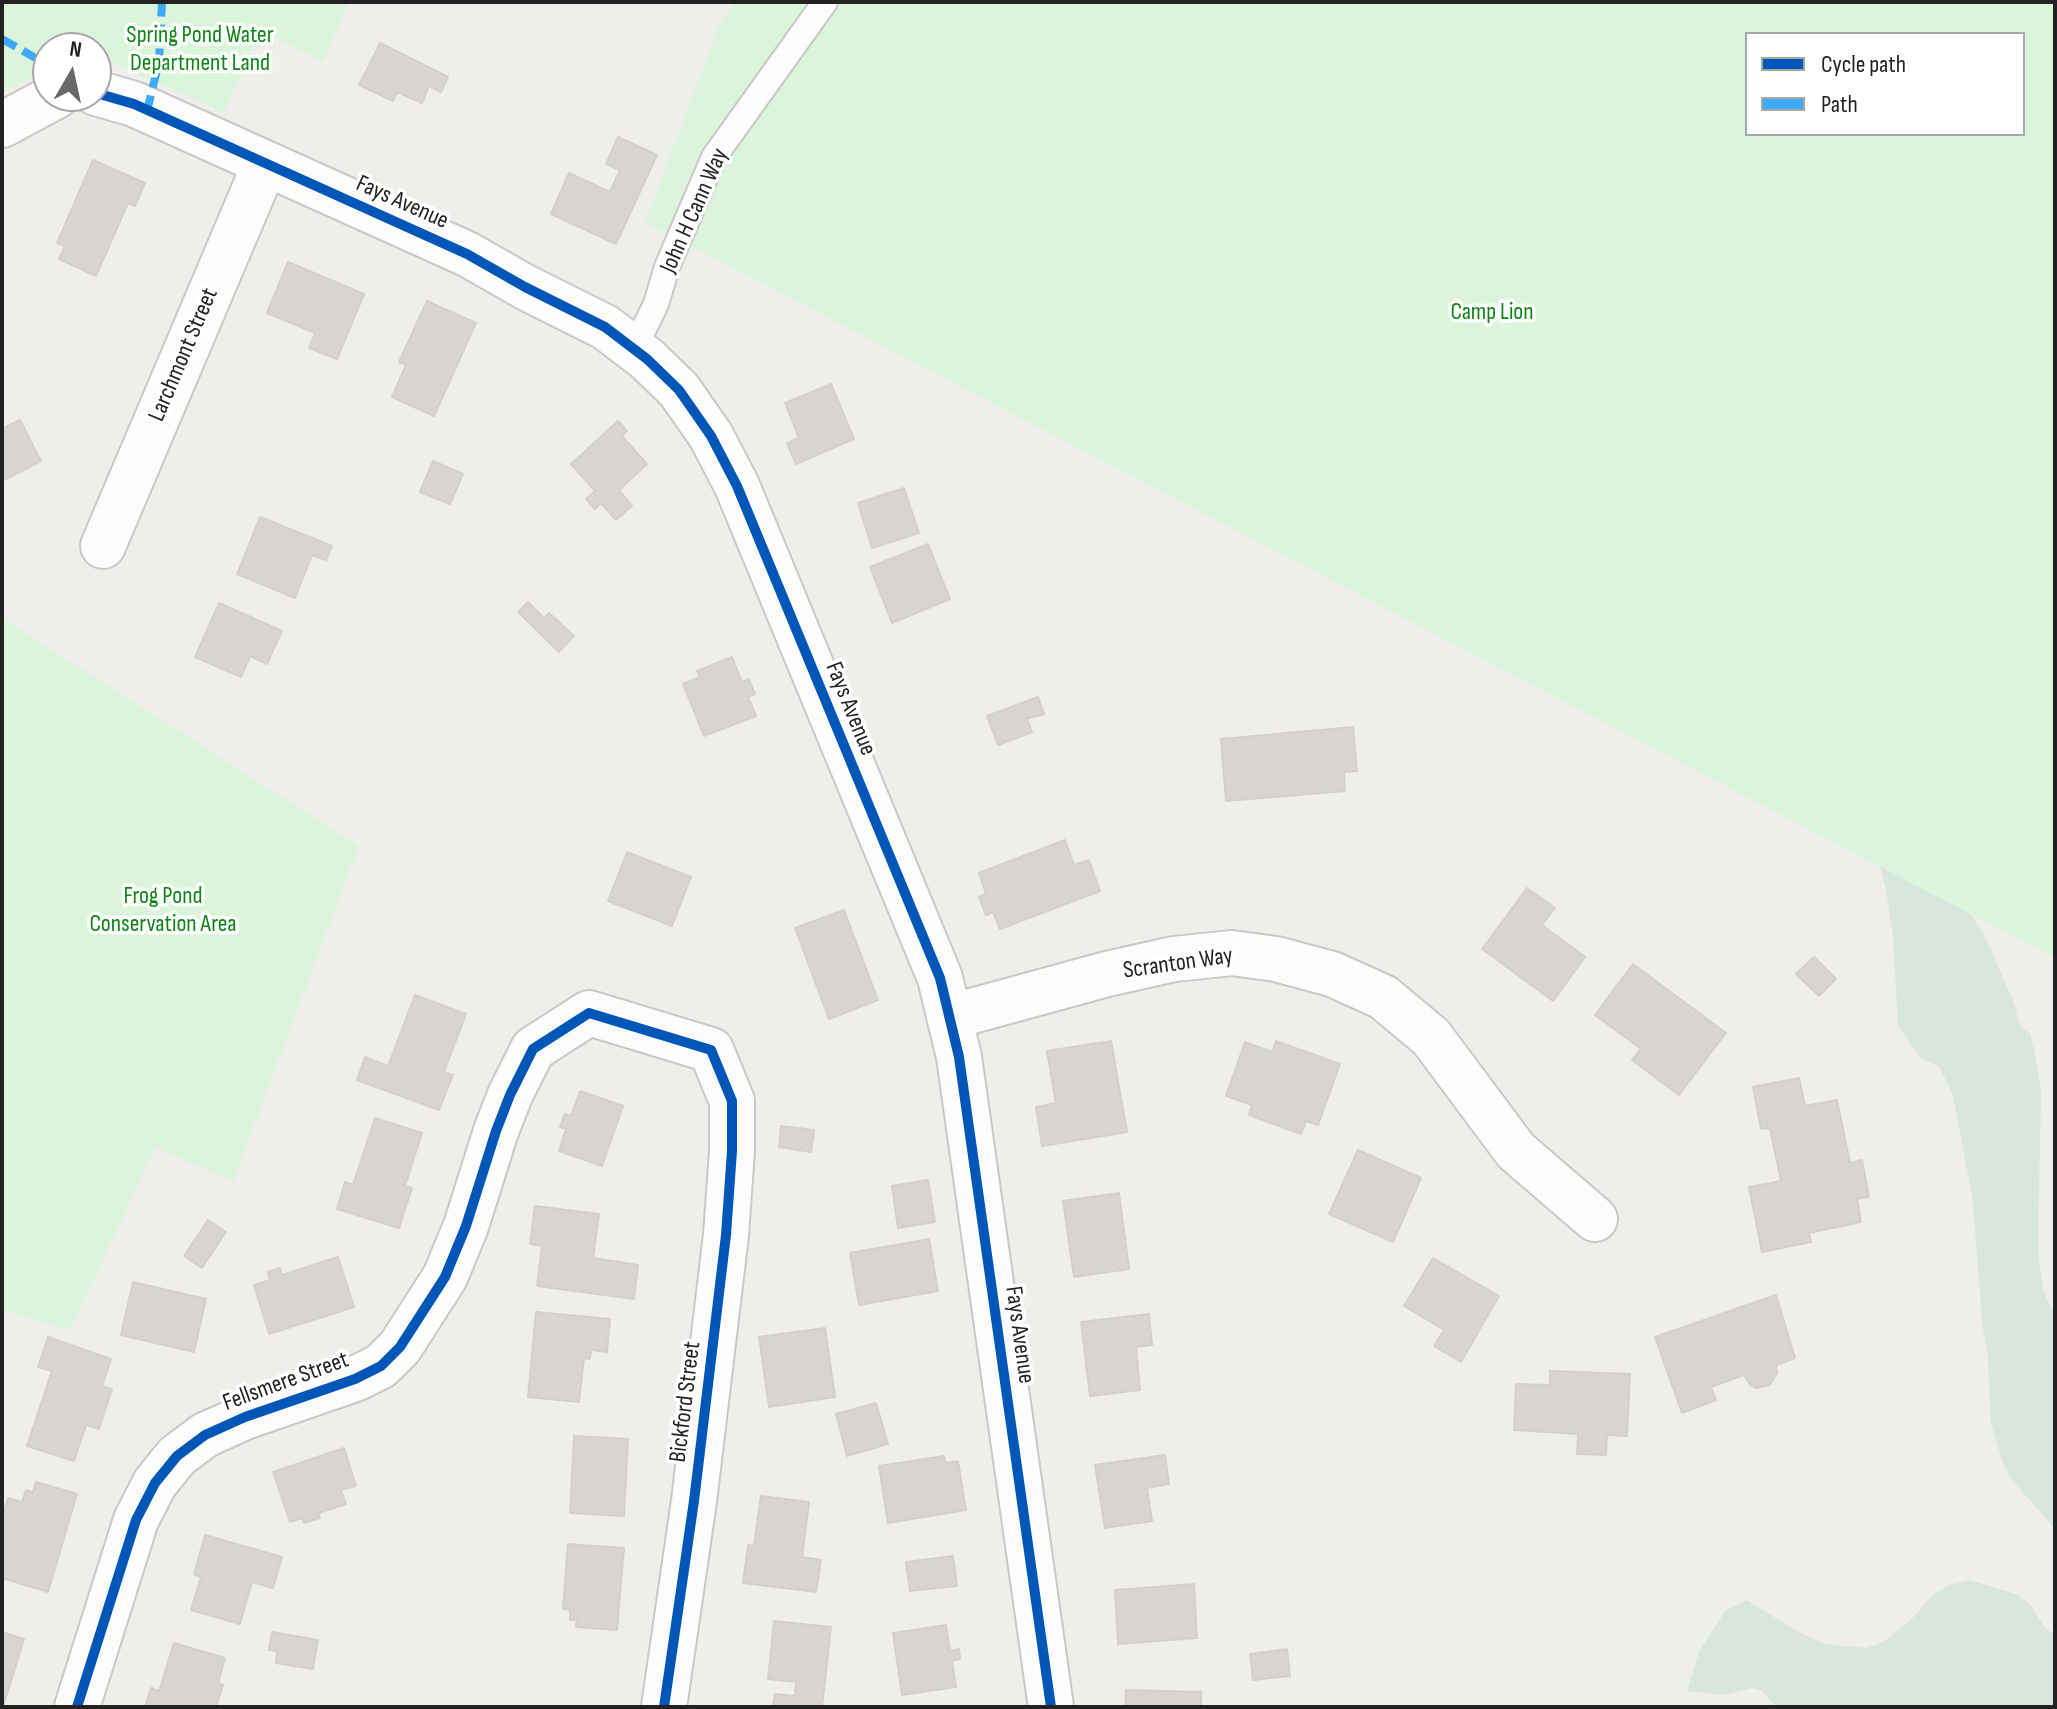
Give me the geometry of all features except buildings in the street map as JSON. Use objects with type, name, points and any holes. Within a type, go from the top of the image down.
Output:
[{"type":"street","name":"Fays Avenue","points":[[112,98],[134,104],[467,254],[605,327],[679,390],[711,436],[737,486],[940,978],[959,1057],[1051,1707]]},
{"type":"street","points":[[2,125],[32,109]]},
{"type":"street","name":"Larchmont Street","points":[[103,546],[265,164]]},
{"type":"street","name":"Scranton Way","points":[[950,1017],[1174,959],[1232,953],[1276,959],[1332,974],[1383,997],[1431,1037],[1516,1151],[1595,1219]]},
{"type":"street","name":"Bickford Street","points":[[533,1049],[589,1013],[711,1050],[732,1101],[726,1235],[694,1501],[664,1707]]},
{"type":"street","name":"Fellsmere Street","points":[[77,1707],[136,1520],[155,1483],[177,1456],[205,1435],[245,1417],[355,1379],[381,1366],[400,1347],[445,1277],[466,1226],[496,1131],[533,1049]]},
{"type":"lane","name":"John H Cann Way","points":[[634,349],[656,304],[667,267],[714,157],[825,2]]},
{"type":"shaded area","points":[[1747,136],[1967,907],[1986,939],[2012,998],[2021,1028],[2030,1033],[2035,1053],[2041,1092],[2038,1252],[2043,1289],[2055,1317],[2055,1529],[2013,1481],[2004,1466],[1991,1424],[1973,1202],[1953,1095],[1939,1066],[1921,1059],[1898,1026],[1893,936]]},
{"type":"shaded area","points":[[1970,1580],[2016,1594],[2029,1603],[2046,1629],[2055,1634],[2055,1707],[1776,1707],[1762,1691],[1752,1688],[1723,1695],[1687,1691],[1699,1652],[1726,1610],[1747,1600],[1824,1644],[1867,1648],[1883,1642],[1911,1620],[1931,1596],[1950,1585]]},
{"type":"green space","name":"Spring Pond Water Department Land","points":[[2,2],[349,2],[323,62],[260,30],[224,113],[112,62],[112,32],[32,32],[32,77],[2,92]]},
{"type":"green space","name":"Camp Lion","points":[[735,2],[2055,2],[2055,958],[645,222],[719,26]]},
{"type":"green space","name":"Frog Pond Conservation Area","points":[[2,618],[359,846],[233,1182],[156,1147],[70,1330],[2,1310]]},
{"type":"marked path","points":[[147,111],[159,62],[162,2]]},
{"type":"marked path","points":[[2,39],[32,56]]},
{"type":"cycle path","points":[[112,98],[134,104],[467,254],[605,327],[647,359],[679,390],[711,436],[737,486],[940,978],[959,1057],[1051,1707]]},
{"type":"cycle path","points":[[77,1707],[136,1520],[155,1483],[177,1456],[205,1435],[245,1417],[355,1379],[381,1366],[400,1347],[445,1277],[466,1226],[496,1131],[533,1049],[589,1013],[711,1050],[732,1101],[726,1235],[694,1501],[664,1707]]}]
